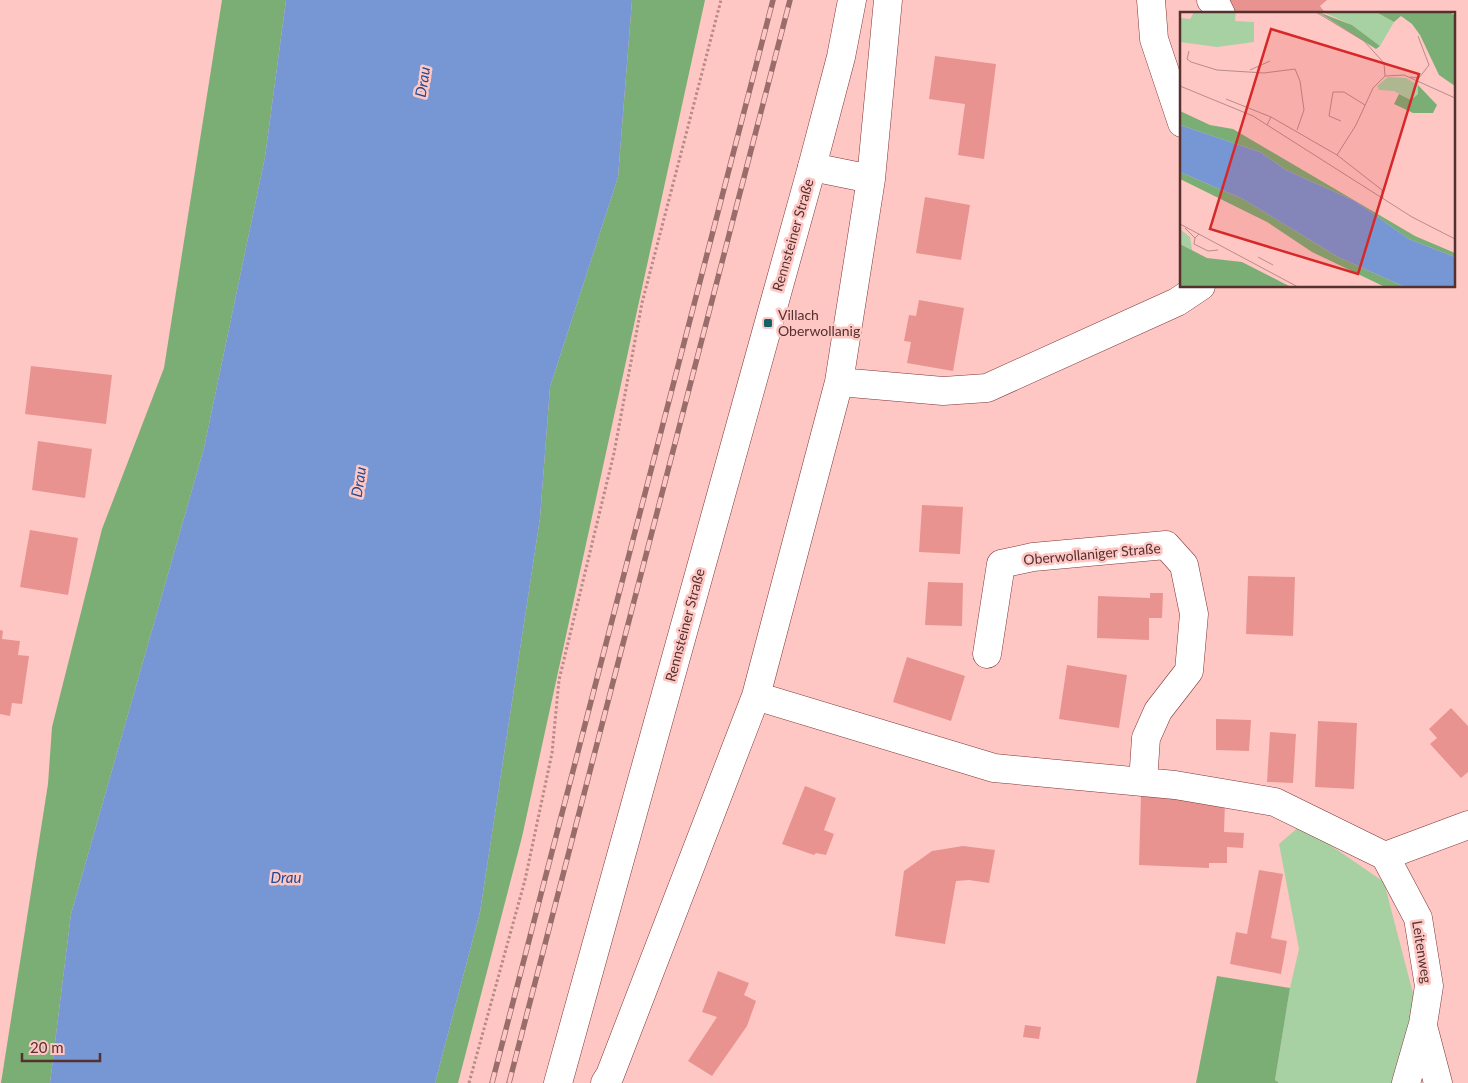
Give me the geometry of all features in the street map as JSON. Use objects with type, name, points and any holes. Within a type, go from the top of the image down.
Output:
[{"type":"street","name":"Rennsteiner Straße","points":[[558,1083],[812,167],[841,57],[852,0]]},
{"type":"street","points":[[605,1083],[614,1065],[756,696],[839,382],[871,179],[888,0]]},
{"type":"street","points":[[1150,0],[1154,39],[1180,117]]},
{"type":"street","points":[[1210,0],[1217,6],[1220,12]]},
{"type":"street","name":"Rennsteiner Straße","points":[[812,167],[871,179]]},
{"type":"street","points":[[839,382],[944,391],[988,388],[1177,302],[1198,288]]},
{"type":"street","name":"Oberwollaniger Straße","points":[[987,654],[1001,564],[1033,557],[1166,545],[1184,565],[1194,614],[1189,671],[1158,711],[1146,738],[1143,782]]},
{"type":"street","points":[[756,696],[994,768],[1175,785],[1275,802],[1385,856],[1468,825]]},
{"type":"street","name":"Leitenweg","points":[[1385,856],[1418,918],[1429,986],[1423,1024],[1406,1083]]},
{"type":"street","points":[[1423,1024],[1438,1083]]},
{"type":"path","points":[[469,1083],[525,880],[552,753],[559,680],[614,453],[642,303],[721,0]]},
{"type":"green space","points":[[222,0],[286,0],[265,157],[204,448],[71,914],[50,1083],[1,1083],[48,784],[52,727],[102,529],[164,368]]},
{"type":"green space","points":[[632,0],[705,0],[522,837],[458,1083],[435,1083],[480,912],[540,518],[550,387],[618,177]]},
{"type":"green space","points":[[1301,825],[1384,882],[1416,1005],[1395,1083],[1279,1083],[1275,1080],[1290,988],[1299,949],[1279,844]]},
{"type":"green space","points":[[1217,976],[1290,988],[1275,1080],[1279,1083],[1196,1083]]},
{"type":"water","name":"Drau","points":[[286,0],[632,0],[618,177],[550,387],[540,518],[480,912],[435,1083],[50,1083],[71,914],[204,448],[265,157]]},
{"type":"building","points":[[1221,0],[1327,0],[1320,6],[1324,12],[1230,12]]},
{"type":"building","points":[[935,56],[996,64],[984,159],[958,155],[965,104],[929,99]]},
{"type":"building","points":[[925,197],[970,205],[961,260],[916,253]]},
{"type":"building","points":[[919,300],[964,308],[953,371],[907,363],[911,342],[904,341],[909,315],[916,316]]},
{"type":"building","points":[[31,366],[112,375],[106,424],[25,414]]},
{"type":"building","points":[[38,441],[92,449],[85,498],[32,490]]},
{"type":"building","points":[[922,505],[963,507],[960,554],[919,552]]},
{"type":"building","points":[[30,530],[78,538],[68,595],[20,587]]},
{"type":"building","points":[[1248,576],[1295,577],[1293,636],[1246,634]]},
{"type":"building","points":[[928,582],[963,583],[962,626],[925,625]]},
{"type":"building","points":[[1150,593],[1163,593],[1162,618],[1149,618],[1149,640],[1097,638],[1098,596],[1150,598]]},
{"type":"building","points":[[0,630],[3,631],[2,639],[20,641],[18,655],[29,656],[22,704],[12,703],[10,716],[0,714]]},
{"type":"building","points":[[907,657],[965,676],[951,721],[893,702]]},
{"type":"building","points":[[1067,665],[1127,675],[1119,728],[1059,719]]},
{"type":"building","points":[[1451,708],[1468,726],[1468,772],[1461,778],[1430,744],[1437,738],[1429,729]]},
{"type":"building","points":[[1216,719],[1251,720],[1249,751],[1216,750]]},
{"type":"building","points":[[1318,721],[1357,723],[1354,789],[1315,787]]},
{"type":"building","points":[[1270,732],[1296,734],[1293,783],[1267,782]]},
{"type":"building","points":[[805,786],[836,798],[824,830],[834,834],[826,855],[816,853],[814,855],[782,844]]},
{"type":"building","points":[[1141,796],[1211,799],[1225,802],[1224,832],[1244,833],[1243,848],[1227,847],[1227,863],[1209,863],[1209,868],[1139,865]]},
{"type":"building","points":[[963,846],[995,850],[989,883],[969,880],[956,881],[945,944],[895,936],[904,871],[932,851]]},
{"type":"building","points":[[1259,870],[1283,874],[1271,938],[1287,941],[1281,974],[1230,964],[1236,932],[1247,934]]},
{"type":"building","points":[[718,971],[749,983],[744,995],[756,1001],[747,1026],[712,1076],[688,1061],[717,1017],[702,1012]]},
{"type":"building","points":[[1025,1025],[1041,1027],[1039,1039],[1023,1037]]},
{"type":"railway","points":[[492,1083],[773,0]]},
{"type":"railway","points":[[509,1083],[790,0]]},
{"type":"place","name":"Villach Oberwollanig","points":[[768,323]]}]
